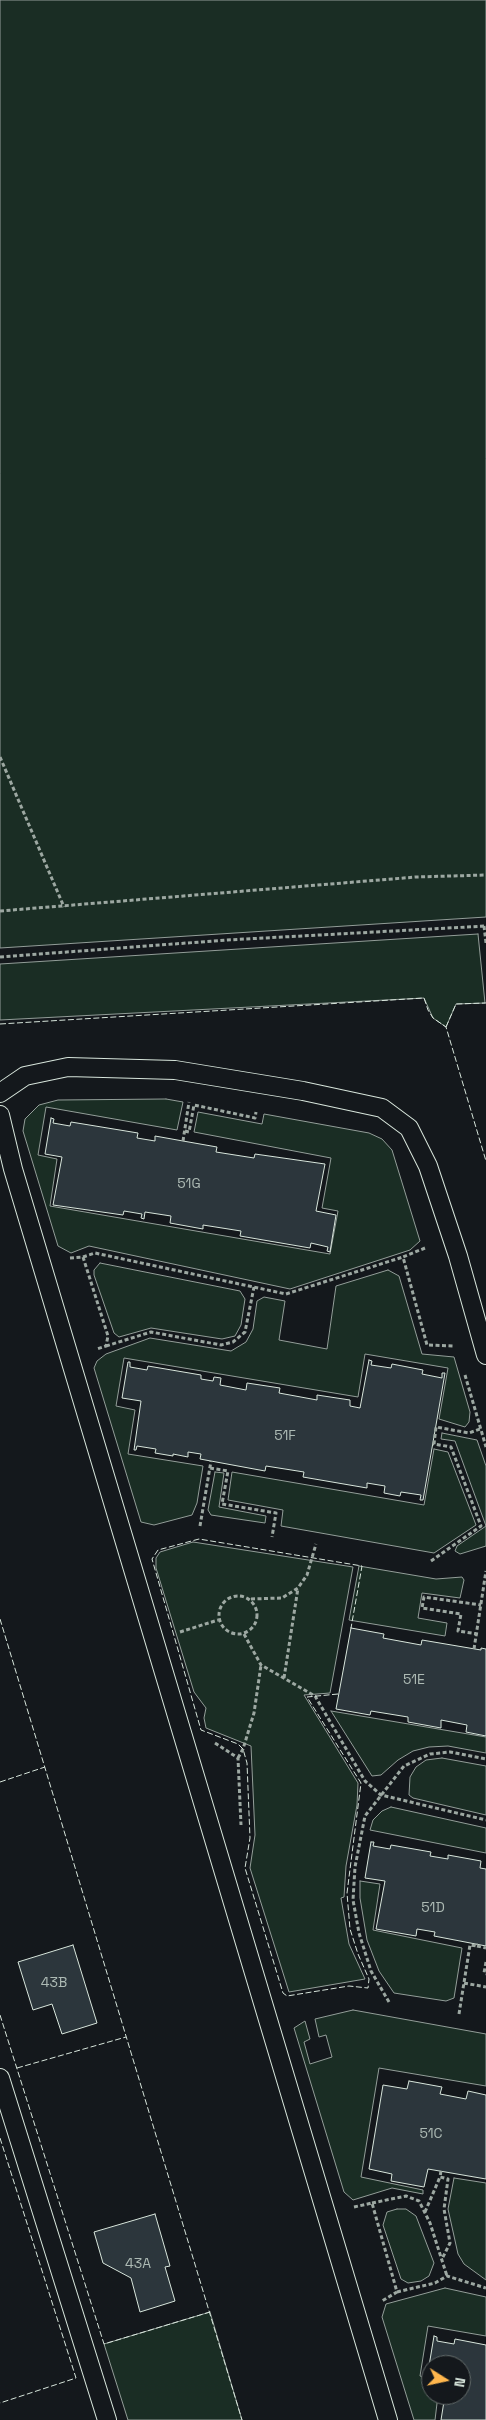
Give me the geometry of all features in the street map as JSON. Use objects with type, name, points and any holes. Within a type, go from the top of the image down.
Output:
[{"type":"lane","points":[[0,1093],[24,1076],[68,1067],[175,1070],[303,1091],[382,1108],[409,1128],[428,1166],[458,1256],[486,1355]]},
{"type":"lane","points":[[0,1115],[16,1178],[388,2420]]},
{"type":"lane","points":[[0,2078],[107,2420]]},
{"type":"path","points":[[0,757],[64,906]]},
{"type":"path","points":[[0,911],[416,877],[486,874]]},
{"type":"path","points":[[0,957],[227,940],[485,926],[486,943]]},
{"type":"path","points":[[183,1141],[190,1097]]},
{"type":"path","points":[[185,1131],[189,1132],[194,1106],[255,1118],[257,1108]]},
{"type":"path","points":[[62,1258],[83,1257],[95,1253],[286,1294],[403,1257],[428,1247]]},
{"type":"path","points":[[83,1257],[108,1336],[106,1346]]},
{"type":"path","points":[[403,1257],[426,1345],[457,1346]]},
{"type":"path","points":[[89,1351],[151,1332],[222,1345],[234,1342],[245,1332],[254,1287]]},
{"type":"path","points":[[462,1366],[486,1447]]},
{"type":"path","points":[[431,1561],[481,1526],[451,1447],[434,1444],[436,1426],[469,1433],[480,1429]]},
{"type":"path","points":[[200,1526],[211,1461]]},
{"type":"path","points":[[210,1468],[228,1471],[222,1504],[276,1513],[272,1537]]},
{"type":"path","points":[[251,1599],[258,1611],[254,1627],[244,1634],[226,1631],[218,1620],[220,1604],[236,1594],[251,1599],[282,1598],[298,1588],[308,1575],[316,1544]]},
{"type":"path","points":[[474,1649],[478,1634],[486,1571]]},
{"type":"path","points":[[284,1678],[298,1588]]},
{"type":"path","points":[[478,1634],[458,1631],[461,1614],[422,1608],[424,1596],[481,1606]]},
{"type":"path","points":[[174,1634],[218,1620]]},
{"type":"path","points":[[244,1634],[261,1666],[315,1696],[365,1781],[381,1795],[486,1820]]},
{"type":"path","points":[[241,1834],[238,1758],[243,1749],[254,1713],[261,1666]]},
{"type":"path","points":[[211,1742],[238,1758]]},
{"type":"path","points":[[389,2002],[371,1971],[359,1934],[353,1900],[355,1867],[365,1816],[404,1766],[430,1754],[450,1752],[486,1759]]},
{"type":"path","points":[[459,2014],[470,1945],[486,1948]]},
{"type":"path","points":[[486,1962],[484,1973],[486,1974]]},
{"type":"path","points":[[464,1983],[486,1987]]},
{"type":"path","points":[[425,2213],[441,2171]]},
{"type":"path","points":[[440,2177],[448,2179],[444,2209],[450,2243],[442,2260]]},
{"type":"path","points":[[348,2205],[353,2207],[406,2196],[419,2201],[447,2276]]},
{"type":"path","points":[[372,2203],[397,2292]]},
{"type":"path","points":[[380,2303],[384,2298],[397,2292],[435,2283],[447,2276],[486,2288]]},
{"type":"green space","points":[[0,0],[486,0],[486,917],[0,948]]},
{"type":"green space","points":[[478,934],[485,1003],[456,1004],[446,1027],[433,1018],[424,998],[0,1020],[0,964]]},
{"type":"green space","points":[[166,1099],[183,1102],[177,1130],[46,1107],[38,1155],[57,1159],[50,1206],[330,1254],[338,1211],[322,1208],[331,1158],[194,1132],[198,1112],[262,1124],[264,1114],[369,1133],[382,1139],[392,1150],[420,1241],[410,1250],[290,1289],[89,1246],[71,1253],[58,1246],[23,1131],[25,1119],[39,1105],[58,1100]]},
{"type":"green space","points":[[100,1263],[240,1291],[245,1299],[241,1325],[235,1336],[222,1339],[151,1328],[119,1337],[114,1333],[94,1275],[94,1270]]},
{"type":"green space","points":[[388,1270],[399,1276],[422,1354],[454,1357],[470,1412],[469,1422],[465,1427],[439,1419],[448,1368],[365,1354],[358,1397],[124,1358],[116,1406],[135,1410],[128,1454],[203,1466],[197,1503],[192,1515],[154,1525],[141,1522],[94,1368],[97,1361],[106,1354],[150,1338],[231,1351],[246,1342],[253,1329],[257,1301],[264,1297],[285,1301],[279,1340],[327,1349],[336,1286]]},
{"type":"green space","points":[[442,1433],[477,1440],[486,1466],[486,1526],[455,1441],[441,1439]]},
{"type":"green space","points":[[434,1449],[448,1452],[476,1525],[434,1553],[281,1526],[283,1510],[228,1500],[232,1472],[424,1505]]},
{"type":"green space","points":[[215,1472],[224,1473],[219,1507],[266,1516],[265,1523],[211,1515],[208,1510]]},
{"type":"green space","points":[[486,1526],[486,1546],[460,1554],[455,1551],[457,1546]]},
{"type":"green space","points":[[193,1542],[353,1567],[330,1693],[304,1695],[358,1783],[357,1805],[346,1866],[344,1897],[341,1898],[349,1944],[365,1979],[289,1992],[250,1868],[255,1835],[251,1746],[206,1728],[204,1718],[206,1708],[194,1692],[156,1568],[156,1558],[160,1552]]},
{"type":"green space","points":[[359,1566],[436,1579],[462,1577],[464,1580],[460,1598],[422,1593],[418,1618],[447,1623],[445,1636],[349,1620]]},
{"type":"green space","points":[[331,1711],[486,1737],[486,1753],[448,1746],[429,1747],[413,1751],[398,1760],[381,1775],[372,1776]]},
{"type":"green space","points":[[442,1758],[486,1766],[486,1815],[413,1798],[409,1795],[410,1777],[416,1767],[426,1760]]},
{"type":"green space","points":[[391,1807],[486,1828],[486,1853],[370,1830],[373,1820],[382,1811]]},
{"type":"green space","points":[[360,1881],[380,1884],[373,1930],[462,1948],[454,1998],[446,2001],[394,1993],[379,1971],[367,1940],[360,1898]]},
{"type":"green space","points":[[353,2010],[486,2034],[486,2086],[379,2068],[361,2177],[423,2190],[423,2194],[392,2188],[353,2200],[344,2192],[294,2028],[305,2021],[310,2039],[304,2042],[310,2064],[332,2057],[326,2035],[319,2037],[315,2019]]},
{"type":"green space","points":[[454,2178],[486,2183],[486,2280],[464,2264],[458,2254],[448,2209]]},
{"type":"green space","points":[[406,2209],[416,2216],[434,2263],[429,2276],[421,2281],[408,2283],[401,2279],[383,2225],[387,2212]]},
{"type":"green space","points":[[445,2288],[486,2297],[486,2336],[428,2326],[423,2355],[421,2355],[421,2405],[437,2405],[435,2420],[414,2420],[382,2317],[386,2304]]},
{"type":"green space","points":[[210,2312],[242,2420],[128,2420],[104,2344]]},
{"type":"building","points":[[51,1118],[54,1119],[53,1123],[70,1126],[71,1122],[138,1133],[137,1138],[155,1141],[155,1136],[217,1147],[216,1152],[254,1158],[255,1154],[325,1164],[316,1211],[336,1215],[330,1252],[327,1251],[328,1247],[311,1243],[310,1248],[240,1236],[241,1231],[203,1225],[203,1229],[170,1223],[171,1216],[145,1212],[144,1219],[141,1218],[142,1214],[124,1211],[123,1215],[53,1205],[62,1157],[45,1154]]},
{"type":"building","points":[[369,1360],[372,1361],[371,1365],[391,1368],[392,1364],[423,1370],[422,1374],[442,1378],[442,1373],[445,1373],[423,1500],[420,1500],[421,1495],[401,1492],[400,1496],[384,1493],[385,1486],[367,1483],[367,1488],[303,1477],[304,1472],[266,1466],[265,1471],[200,1459],[201,1454],[188,1452],[188,1457],[173,1454],[173,1456],[155,1453],[156,1449],[137,1446],[136,1450],[134,1450],[141,1401],[122,1398],[128,1362],[130,1362],[130,1367],[147,1370],[148,1366],[201,1375],[201,1379],[213,1381],[214,1377],[221,1378],[220,1385],[246,1390],[247,1383],[280,1388],[279,1393],[317,1400],[317,1395],[350,1400],[350,1406],[360,1408]]},
{"type":"building","points":[[351,1628],[384,1634],[383,1638],[421,1645],[422,1640],[481,1650],[481,1648],[486,1649],[486,1736],[466,1732],[467,1725],[441,1720],[441,1728],[408,1722],[408,1717],[371,1711],[370,1715],[336,1709]]},
{"type":"building","points":[[371,1842],[374,1842],[373,1846],[390,1849],[391,1845],[431,1852],[430,1856],[448,1859],[448,1855],[481,1861],[480,1868],[486,1869],[486,1946],[434,1936],[435,1932],[417,1929],[416,1936],[376,1929],[385,1881],[365,1878]]},
{"type":"building","points":[[73,1945],[97,2023],[62,2034],[52,2004],[33,2010],[18,1962]]},
{"type":"building","points":[[409,2081],[442,2087],[440,2094],[466,2099],[468,2091],[486,2095],[486,2179],[428,2169],[424,2187],[391,2181],[392,2174],[369,2169],[383,2085],[407,2089]]},
{"type":"building","points":[[155,2214],[170,2266],[165,2267],[175,2301],[140,2312],[131,2278],[103,2263],[94,2232]]},
{"type":"building","points":[[434,2336],[437,2337],[437,2341],[454,2344],[455,2339],[486,2345],[486,2420],[441,2420],[443,2405],[471,2405],[471,2355],[431,2355]]},
{"type":"fence","points":[[0,1024],[424,998],[433,1018],[446,1027],[486,1161]]},
{"type":"fence","points":[[446,1027],[456,1004],[486,1003]]},
{"type":"fence","points":[[338,1694],[307,1697],[361,1783],[347,1893],[350,1929],[369,1979],[368,1988],[349,1986],[287,1996],[283,1993],[245,1868],[250,1838],[247,1763],[243,1749],[238,1744],[201,1730],[152,1559],[158,1550],[199,1539],[362,1566],[351,1628]]},
{"type":"fence","points":[[0,1619],[242,2420]]},
{"type":"fence","points":[[0,1782],[45,1767]]},
{"type":"fence","points":[[0,2015],[104,2344],[210,2312]]},
{"type":"fence","points":[[17,2068],[126,2037]]},
{"type":"fence","points":[[0,2138],[76,2378],[0,2403]]}]
